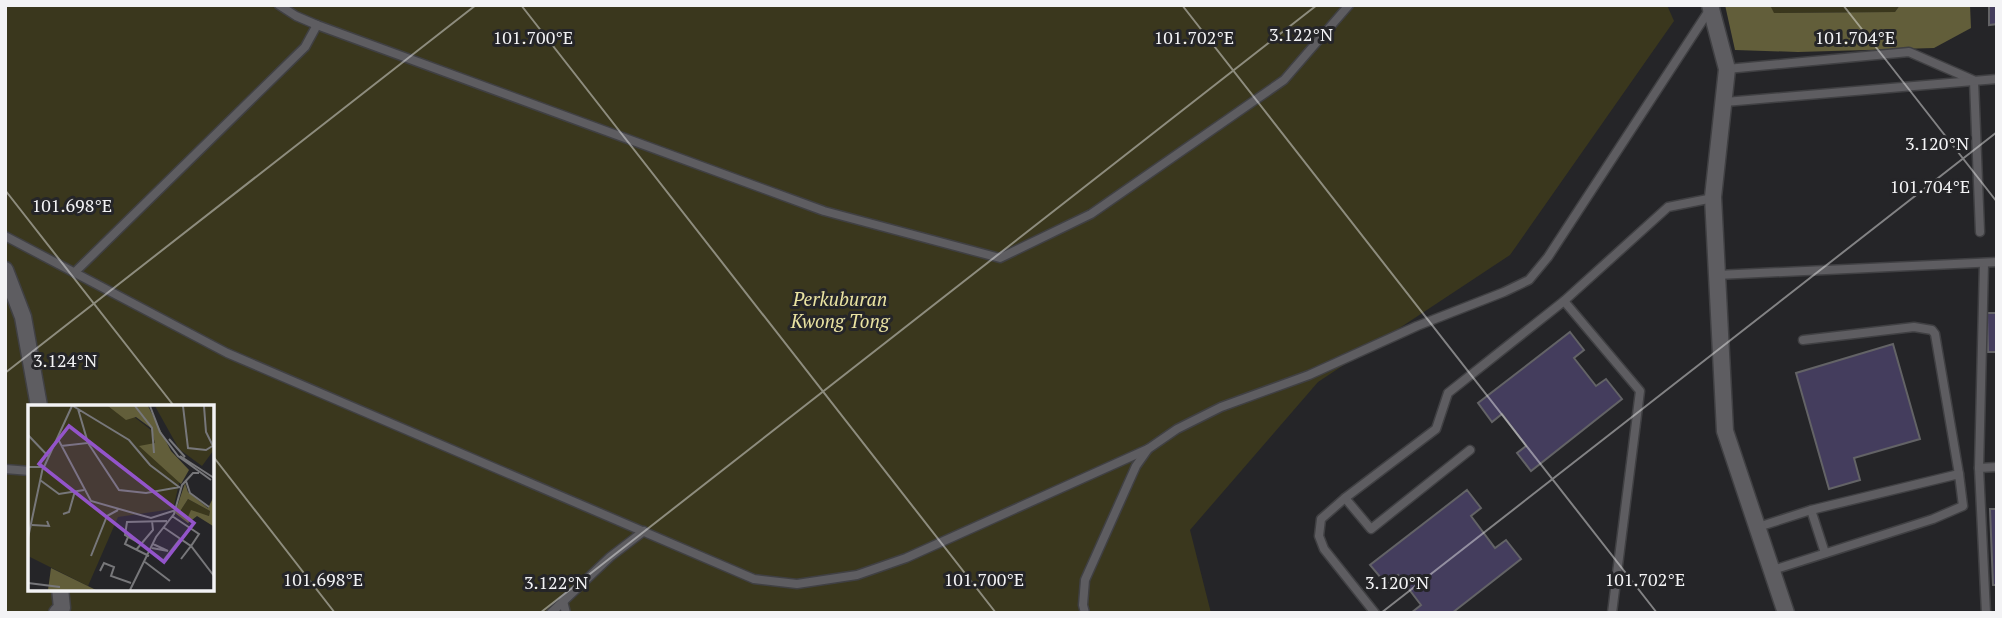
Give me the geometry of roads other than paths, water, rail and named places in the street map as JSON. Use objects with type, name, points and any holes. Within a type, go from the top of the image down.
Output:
[{"type":"street","points":[[1711,6],[1727,69],[1713,197],[1725,431],[1786,613]]},
{"type":"street","points":[[5,270],[23,317],[39,405]]},
{"type":"street","points":[[60,590],[61,611]]},
{"type":"lane","points":[[279,5],[317,25],[824,211],[1000,258],[1091,214],[1284,80],[1349,5]]},
{"type":"lane","points":[[5,236],[227,354],[754,579],[797,584],[856,575],[906,558],[1148,449],[1177,429],[1221,407],[1309,375],[1417,326],[1529,280],[1548,257],[1711,6]]},
{"type":"lane","points":[[75,272],[305,47],[317,25]]},
{"type":"lane","points":[[1727,69],[1909,52],[1974,80]]},
{"type":"lane","points":[[1725,102],[1997,79]]},
{"type":"lane","points":[[1974,80],[1980,232]]},
{"type":"lane","points":[[1375,613],[1324,550],[1319,536],[1321,519],[1436,429],[1448,393],[1564,301],[1668,207],[1713,197]]},
{"type":"lane","points":[[1717,275],[1997,262]]},
{"type":"lane","points":[[1984,263],[1979,468],[1986,613]]},
{"type":"lane","points":[[1564,301],[1640,391],[1612,613]]},
{"type":"lane","points":[[1773,570],[1933,519],[1964,506],[1935,334],[1931,330],[1914,327],[1803,340]]},
{"type":"lane","points":[[1085,613],[1085,580],[1136,466],[1148,449]]},
{"type":"lane","points":[[1345,498],[1371,529],[1470,450]]},
{"type":"lane","points":[[1979,468],[1997,467]]},
{"type":"lane","points":[[5,469],[28,471]]},
{"type":"lane","points":[[1758,527],[1811,510],[1959,474]]},
{"type":"lane","points":[[1811,510],[1825,553]]},
{"type":"lane","points":[[551,613],[610,557],[644,531]]},
{"type":"lane","points":[[563,601],[566,613]]},
{"type":"park label","name":"Perkuburan Kwong Tong","points":[[840,309]]}]
